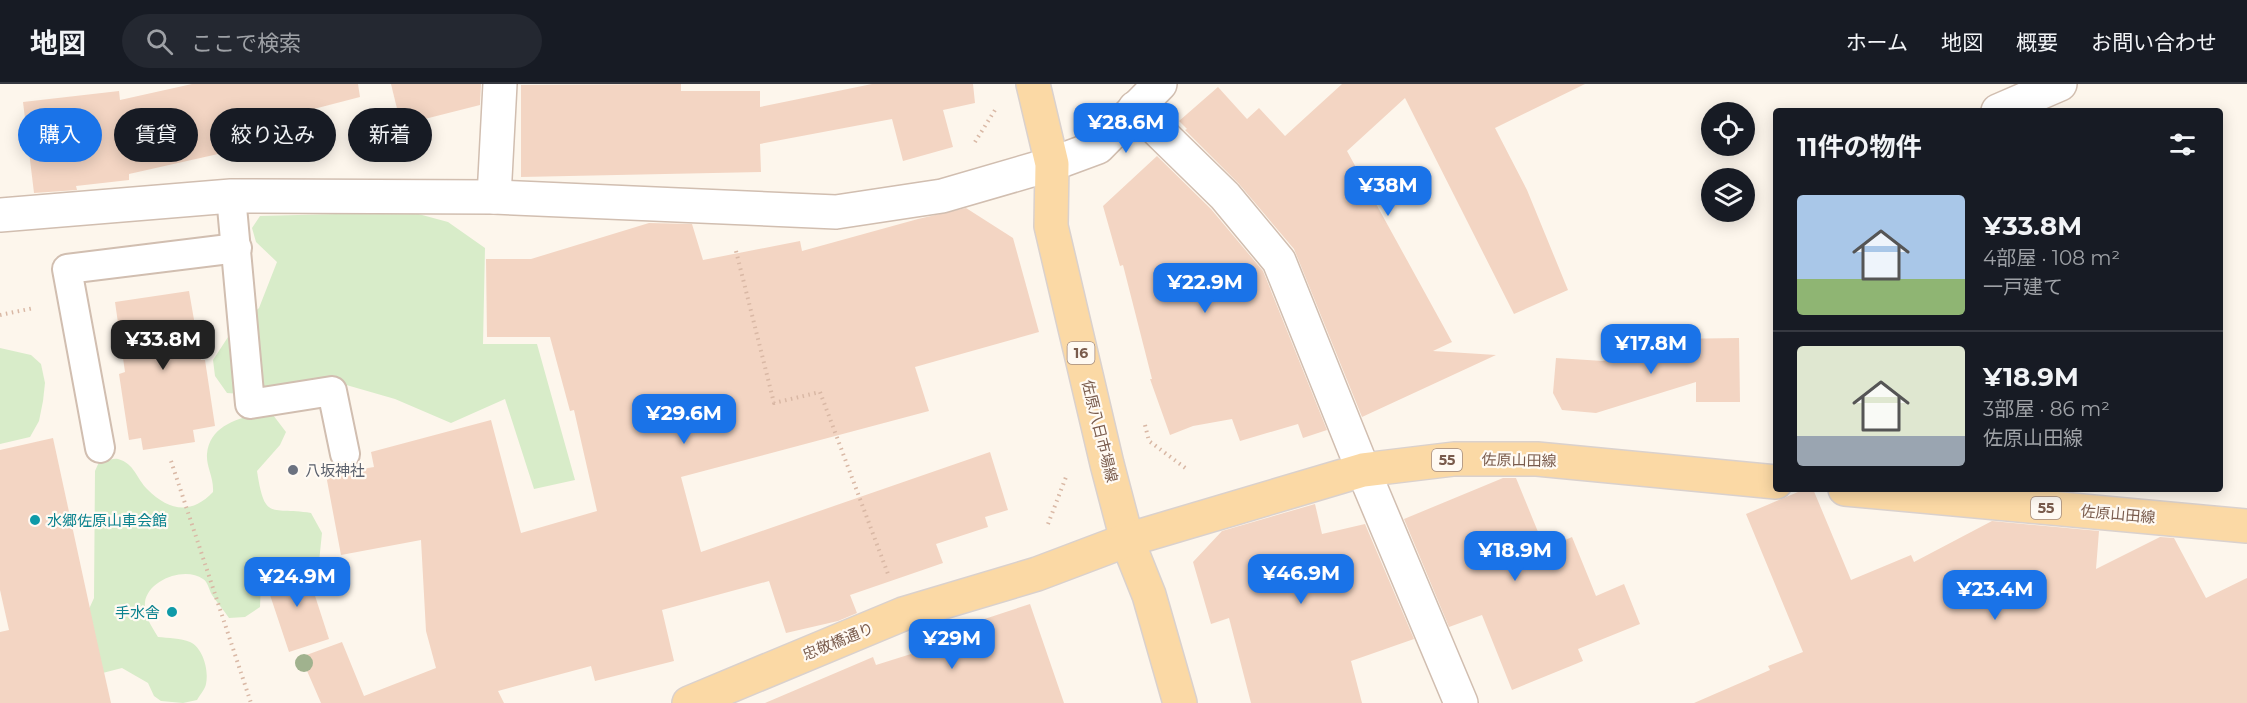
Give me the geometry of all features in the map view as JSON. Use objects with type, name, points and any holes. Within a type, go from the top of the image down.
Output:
[{"type":"main road","name":"佐原八日市場線","points":[[1033,84],[1052,164],[1051,226],[1107,464],[1127,540],[1149,595],[1180,703]]},
{"type":"main road","name":"佐原山田線","points":[[1127,540],[1363,470],[1454,459],[1537,459],[1773,482]]},
{"type":"main road","name":"佐原山田線","points":[[1892,492],[2247,526]]},
{"type":"main road","name":"忠敬橋通り","points":[[689,703],[903,614],[1037,574],[1127,540]]},
{"type":"street","points":[[494,197],[500,84]]},
{"type":"street","points":[[0,215],[231,196],[494,197],[836,212],[942,196],[1052,164],[1098,147],[1160,84]]},
{"type":"street","points":[[2005,108],[2060,84]]},
{"type":"street","points":[[1136,108],[1225,196],[1279,261],[1363,470],[1461,703]]},
{"type":"lane","points":[[231,196],[250,404],[332,391],[345,454]]},
{"type":"lane","points":[[100,448],[67,269],[237,248]]},
{"type":"path","points":[[970,152],[998,104]]},
{"type":"path","points":[[725,207],[774,403],[820,392],[903,614]]},
{"type":"path","points":[[171,461],[251,703]]},
{"type":"green space","points":[[411,212],[448,222],[485,248],[483,344],[537,344],[575,480],[534,489],[505,399],[451,423],[395,399],[329,380],[242,394],[227,393],[215,376],[213,360],[230,334],[259,308],[277,262],[256,242],[252,228],[260,216]]},
{"type":"green space","points":[[0,348],[31,355],[41,364],[45,383],[39,421],[30,437],[0,444]]},
{"type":"green space","points":[[270,411],[286,432],[280,445],[257,471],[263,499],[272,509],[311,513],[322,533],[319,562],[303,569],[284,565],[265,567],[261,583],[260,607],[245,617],[229,618],[212,595],[206,582],[195,575],[168,577],[153,587],[148,594],[145,607],[158,637],[190,642],[202,654],[207,672],[206,684],[197,700],[183,703],[161,701],[154,696],[148,683],[122,668],[91,676],[79,631],[94,598],[95,471],[99,462],[116,459],[123,461],[132,468],[155,496],[172,506],[188,507],[205,499],[213,492],[207,454],[215,435],[230,423]]},
{"type":"building","points":[[192,84],[358,84],[360,97],[318,108],[210,108],[210,156],[198,159],[198,108],[114,108],[114,162],[182,162],[129,174],[129,180],[76,186],[77,190],[34,193],[30,162],[102,162],[102,108],[24,108],[23,102],[119,91],[120,100]]},
{"type":"building","points":[[391,84],[481,84],[480,105],[432,117],[432,108],[397,108]]},
{"type":"building","points":[[681,84],[681,91],[760,91],[760,107],[872,84],[973,84],[975,103],[943,110],[953,147],[903,161],[892,119],[760,144],[761,172],[521,177],[521,85]]},
{"type":"building","points":[[1342,84],[1585,84],[1495,128],[1527,190],[1568,290],[1514,314],[1405,98],[1347,151],[1452,342],[1433,351],[1496,355],[1362,417],[1294,249],[1239,184],[1185,130],[1187,129],[1179,121],[1218,87],[1247,119],[1259,108],[1285,136]]},
{"type":"building","points":[[1157,156],[1211,209],[1263,271],[1327,430],[1303,438],[1298,424],[1240,441],[1232,419],[1193,426],[1170,435],[1150,379],[1152,379],[1123,265],[1120,266],[1103,206]]},
{"type":"building","points":[[966,208],[1013,238],[1039,332],[915,367],[929,411],[681,477],[701,552],[990,452],[1008,510],[985,517],[988,527],[936,544],[943,563],[850,595],[857,613],[838,621],[786,633],[769,581],[662,610],[674,661],[595,681],[591,666],[498,691],[504,703],[321,703],[301,657],[342,642],[364,696],[436,668],[426,631],[421,540],[341,555],[326,475],[374,467],[371,452],[491,420],[521,533],[597,511],[574,410],[570,411],[550,337],[487,337],[486,259],[531,259],[649,223],[692,224],[703,260],[800,241],[802,251]]},
{"type":"building","points":[[189,291],[201,360],[205,360],[215,426],[193,430],[195,442],[143,450],[141,438],[129,440],[119,374],[125,372],[115,302]]},
{"type":"building","points":[[1739,338],[1740,402],[1696,402],[1696,382],[1596,413],[1562,410],[1553,393],[1556,358],[1603,361],[1671,339]]},
{"type":"building","name":"水郷佐原山車会館","points":[[53,438],[111,703],[0,703],[0,632],[9,630],[0,590],[0,450]]},
{"type":"building","points":[[1503,478],[1516,478],[1545,549],[1572,537],[1596,596],[1624,584],[1640,624],[1578,649],[1583,661],[1512,690],[1482,615],[1449,627],[1404,519]]},
{"type":"building","points":[[1798,492],[1814,492],[1851,580],[1911,555],[1914,562],[1992,521],[2099,531],[2096,569],[2160,537],[2174,538],[2206,598],[2247,578],[2247,703],[1694,703],[1770,670],[1768,666],[1803,652],[1746,514]]},
{"type":"building","points":[[1315,504],[1322,534],[1365,524],[1414,639],[1351,661],[1362,703],[1251,703],[1229,618],[1211,624],[1193,562],[1222,531]]},
{"type":"building","points":[[305,565],[329,639],[289,652],[264,577]]},
{"type":"building","points":[[1030,604],[1064,703],[765,703],[873,657],[876,665],[946,643],[942,633]]},
{"type":"place","name":"八坂神社","points":[[293,470]]},
{"type":"place","name":"水郷佐原山車会館","points":[[35,520]]},
{"type":"place","name":"手水舎","points":[[172,612]]}]
